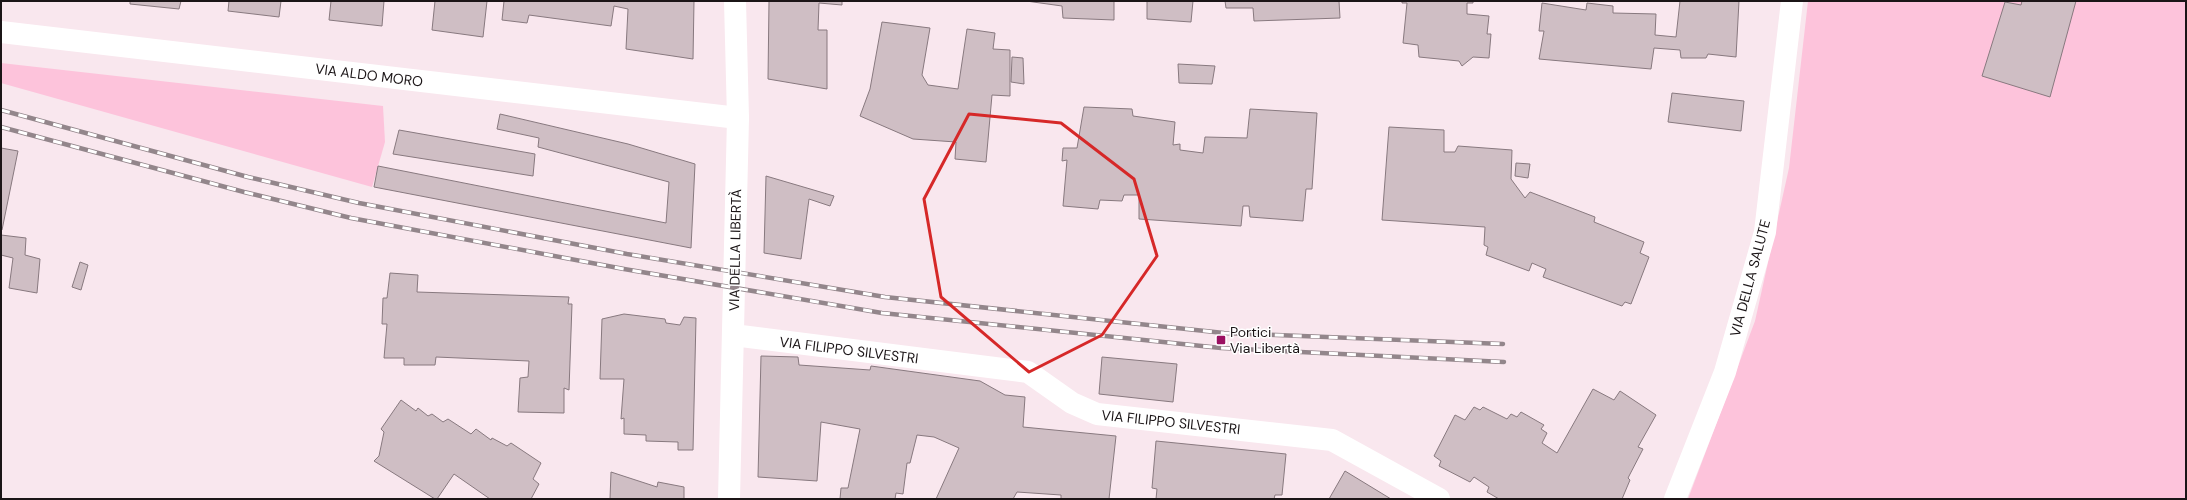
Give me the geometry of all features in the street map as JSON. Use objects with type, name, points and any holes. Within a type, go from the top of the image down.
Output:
[{"type":"street","name":"VIA DELLA LIBERTÀ","points":[[729,499],[738,118],[735,1]]},
{"type":"street","name":"VIA DELLA SALUTE","points":[[1675,499],[1725,372],[1766,232],[1792,1]]},
{"type":"street","name":"VIA ALDO MORO","points":[[1,32],[738,118]]},
{"type":"street","name":"VIA FILIPPO SILVESTRI","points":[[734,326],[1028,372],[1072,403],[1097,414],[1332,440],[1439,499]]},
{"type":"highlighted area","points":[[969,114],[1061,123],[1134,179],[1157,256],[1102,335],[1029,372],[941,297],[924,199]]},
{"type":"shaded area","points":[[1808,1],[2186,1],[2186,499],[1688,499],[1755,321],[1789,168]]},
{"type":"shaded area","points":[[1,63],[383,106],[385,142],[372,187],[1,83]]},
{"type":"building","points":[[130,1],[181,1],[179,9],[130,4]]},
{"type":"building","points":[[229,1],[281,1],[279,17],[228,11]]},
{"type":"building","points":[[331,1],[384,1],[382,26],[329,20]]},
{"type":"building","points":[[435,1],[487,1],[483,37],[432,30]]},
{"type":"building","points":[[504,1],[694,1],[693,59],[626,49],[628,9],[614,6],[611,26],[529,15],[527,23],[502,20]]},
{"type":"building","points":[[769,1],[842,1],[842,5],[819,3],[818,30],[827,30],[827,89],[768,79]]},
{"type":"building","points":[[1026,1],[1114,1],[1114,20],[1063,18],[1062,6]]},
{"type":"building","points":[[1147,1],[1193,1],[1191,22],[1147,19]]},
{"type":"building","points":[[1225,1],[1339,1],[1340,18],[1254,21],[1253,8],[1226,8]]},
{"type":"building","points":[[1402,1],[1473,1],[1473,3],[1467,3],[1467,14],[1489,16],[1487,34],[1491,34],[1489,58],[1473,57],[1462,66],[1459,61],[1419,57],[1418,45],[1403,43],[1407,3],[1402,3]]},
{"type":"building","points":[[1680,1],[1739,1],[1736,57],[1708,54],[1706,58],[1681,58],[1680,50],[1654,48],[1651,69],[1539,59],[1544,31],[1539,31],[1542,3],[1586,10],[1587,3],[1613,6],[1613,13],[1656,14],[1655,35],[1676,37]]},
{"type":"building","points":[[2022,1],[2076,1],[2050,97],[1982,76],[2005,2],[2021,5]]},
{"type":"building","points":[[882,22],[930,28],[922,75],[928,85],[958,89],[967,29],[995,33],[993,49],[1010,50],[1010,96],[992,95],[986,162],[955,159],[956,142],[913,139],[860,116],[870,89]]},
{"type":"building","points":[[1012,57],[1023,58],[1024,84],[1011,82]]},
{"type":"building","points":[[1178,64],[1215,66],[1212,84],[1179,83]]},
{"type":"building","points":[[1672,93],[1744,101],[1741,131],[1668,122]]},
{"type":"building","points":[[1084,107],[1132,109],[1133,116],[1175,122],[1173,145],[1180,144],[1180,150],[1203,153],[1205,137],[1247,138],[1250,109],[1317,113],[1312,189],[1306,189],[1303,221],[1250,217],[1249,206],[1243,206],[1241,226],[1139,219],[1139,195],[1124,195],[1122,201],[1100,200],[1098,209],[1063,206],[1067,160],[1062,161],[1063,148],[1077,148]]},
{"type":"building","points":[[500,114],[628,144],[695,164],[691,248],[374,187],[378,166],[666,223],[669,182],[538,147],[539,138],[497,129]]},
{"type":"building","points":[[1389,127],[1444,130],[1444,152],[1455,152],[1458,146],[1512,150],[1511,179],[1525,198],[1530,192],[1595,217],[1594,222],[1644,242],[1640,253],[1649,257],[1631,304],[1625,302],[1622,306],[1543,277],[1546,269],[1532,263],[1529,271],[1486,255],[1488,247],[1484,245],[1485,227],[1382,220]]},
{"type":"building","points":[[399,130],[535,154],[533,176],[393,154]]},
{"type":"building","points":[[1,148],[18,151],[2,230],[1,229]]},
{"type":"building","points":[[1516,163],[1530,164],[1528,178],[1515,176]]},
{"type":"building","points":[[766,176],[834,196],[830,206],[809,199],[801,259],[764,253]]},
{"type":"building","points":[[1,235],[26,238],[25,255],[40,259],[37,293],[9,288],[13,258],[1,255]]},
{"type":"building","points":[[80,262],[88,265],[81,290],[72,287]]},
{"type":"building","points":[[390,273],[418,275],[417,292],[569,297],[568,304],[572,304],[569,390],[564,388],[564,413],[518,412],[520,378],[528,377],[529,361],[436,357],[435,365],[404,365],[404,358],[384,358],[387,324],[382,324],[383,298],[387,298]]},
{"type":"building","points":[[624,314],[665,319],[666,323],[680,325],[684,317],[696,318],[693,450],[678,450],[678,442],[646,441],[646,435],[624,434],[624,418],[621,419],[624,379],[600,379],[602,319]]},
{"type":"building","points":[[761,356],[798,357],[799,365],[870,370],[871,366],[980,381],[1005,395],[1025,397],[1023,427],[1116,436],[1109,499],[1061,499],[1061,495],[1017,492],[1013,499],[936,499],[959,448],[934,437],[917,435],[910,463],[907,463],[903,494],[896,493],[895,499],[840,499],[841,488],[848,488],[860,429],[821,422],[817,481],[758,477]]},
{"type":"building","points":[[1102,357],[1177,364],[1173,402],[1099,394]]},
{"type":"building","points":[[1593,389],[1614,400],[1620,391],[1656,415],[1638,447],[1643,449],[1628,478],[1630,480],[1622,499],[1499,499],[1487,492],[1489,487],[1474,477],[1470,482],[1439,466],[1441,461],[1434,456],[1455,415],[1465,420],[1474,407],[1480,410],[1483,407],[1507,419],[1511,414],[1517,417],[1521,412],[1544,425],[1541,429],[1547,433],[1542,443],[1557,453]]},
{"type":"building","points":[[401,400],[416,411],[418,408],[428,416],[432,414],[443,422],[448,419],[471,434],[476,429],[491,440],[492,438],[507,446],[511,443],[541,463],[533,479],[539,484],[531,499],[490,499],[454,474],[437,499],[435,499],[374,461],[379,456],[384,432],[381,429]]},
{"type":"building","points":[[1156,441],[1286,454],[1282,495],[1275,495],[1274,499],[1156,499],[1157,489],[1152,488]]},
{"type":"building","points":[[1345,471],[1391,499],[1329,499]]},
{"type":"building","points":[[611,472],[657,487],[658,482],[684,487],[684,499],[610,499]]},
{"type":"railway","points":[[1,110],[248,177],[359,203],[627,254],[885,297],[1224,333],[1503,344]]},
{"type":"railway","points":[[1,127],[244,192],[351,218],[624,269],[882,313],[1221,348],[1504,362]]},
{"type":"place","name":"Portici Via Libertà","points":[[1221,340]]}]
